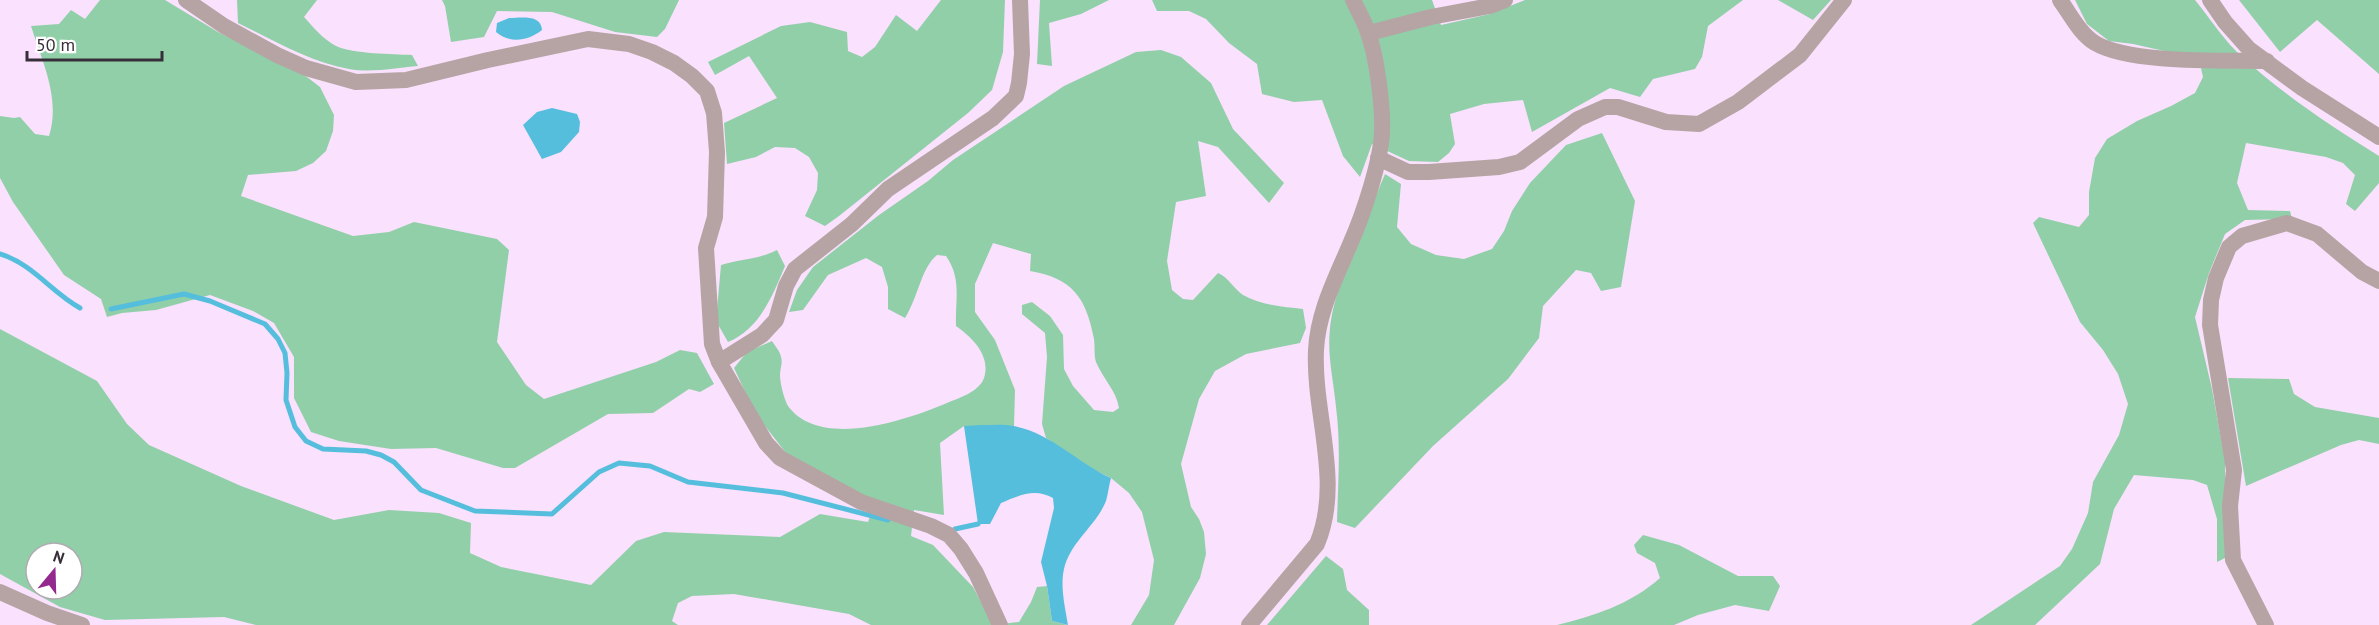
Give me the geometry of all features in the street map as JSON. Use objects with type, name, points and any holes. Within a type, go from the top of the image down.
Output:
[{"type":"street","points":[[186,0],[262,48],[306,68],[357,82],[406,80],[588,39],[629,44],[674,63],[692,76],[707,91],[714,113],[717,152],[716,207],[706,248],[712,344],[719,362],[766,443],[780,458],[861,502],[924,523],[949,535],[976,573],[1000,625]]},
{"type":"street","points":[[719,362],[762,335],[776,320],[786,286],[795,269],[852,224],[888,189],[993,118],[1016,96],[1022,54],[1020,0]]},
{"type":"street","points":[[1249,625],[1317,544],[1323,529],[1329,500],[1316,352],[1318,327],[1323,306],[1358,226],[1378,158],[1382,132],[1377,75],[1369,33],[1353,0]]},
{"type":"street","points":[[1369,33],[1431,17],[1490,6],[1505,0]]},
{"type":"street","points":[[1378,158],[1408,172],[1499,167],[1520,162],[1578,119],[1605,107],[1618,107],[1666,122],[1699,124],[1738,102],[1800,55],[1844,0]]},
{"type":"street","points":[[2060,0],[2093,42],[2110,50],[2164,59],[2267,61]]},
{"type":"street","points":[[2210,0],[2225,22],[2249,49],[2301,88],[2379,137]]},
{"type":"street","points":[[2266,625],[2233,560],[2230,517],[2233,460],[2210,325],[2211,300],[2216,278],[2229,247],[2242,236],[2287,223],[2317,234],[2362,272],[2379,281]]},
{"type":"street","points":[[0,592],[82,625]]},
{"type":"green space","points":[[100,0],[165,0],[218,32],[307,77],[320,87],[334,115],[333,131],[326,151],[313,163],[296,171],[248,175],[241,196],[353,236],[389,232],[414,222],[497,239],[509,250],[497,342],[526,385],[544,399],[656,362],[680,350],[697,353],[714,384],[700,392],[689,389],[653,413],[608,414],[515,468],[503,468],[436,448],[391,449],[339,441],[311,432],[294,398],[294,357],[274,323],[253,311],[210,295],[156,310],[122,313],[107,317],[101,299],[64,275],[13,202],[0,178],[0,116],[20,117],[35,134],[49,136],[52,122],[53,108],[49,80],[31,26],[59,24],[71,10],[85,19]]},
{"type":"green space","points":[[237,0],[317,0],[304,17],[331,43],[353,51],[412,55],[418,66],[357,70],[320,61],[238,23]]},
{"type":"green space","points":[[442,0],[679,0],[665,29],[657,37],[615,32],[552,12],[497,11],[484,37],[451,42]]},
{"type":"green space","points":[[941,0],[1005,0],[1003,52],[992,90],[968,113],[839,216],[825,226],[805,216],[817,190],[818,173],[809,157],[795,148],[775,147],[756,157],[727,164],[724,123],[777,98],[749,56],[715,75],[708,62],[781,26],[810,22],[847,32],[848,51],[862,57],[875,47],[896,15],[917,31]]},
{"type":"green space","points":[[1040,0],[1109,0],[1081,14],[1049,23],[1052,66],[1037,64]]},
{"type":"green space","points":[[1152,0],[1432,0],[1441,25],[1490,14],[1525,0],[1743,0],[1708,26],[1702,57],[1695,69],[1653,79],[1640,97],[1610,88],[1532,132],[1523,100],[1484,104],[1450,114],[1455,144],[1449,153],[1438,162],[1409,161],[1372,144],[1360,177],[1343,156],[1322,100],[1294,102],[1262,94],[1257,64],[1229,43],[1206,19],[1189,11],[1157,11]]},
{"type":"green space","points":[[1778,0],[1831,0],[1813,20]]},
{"type":"green space","points":[[2075,0],[2195,0],[2220,33],[2252,66],[2305,107],[2379,156],[2379,183],[2355,211],[2346,204],[2355,175],[2343,163],[2326,157],[2246,143],[2237,183],[2248,210],[2290,211],[2292,219],[2245,220],[2225,234],[2195,317],[2212,389],[2225,461],[2225,558],[2217,562],[2217,519],[2207,485],[2193,480],[2134,475],[2114,509],[2100,564],[2035,625],[1971,625],[2060,566],[2072,549],[2088,513],[2093,482],[2119,435],[2128,404],[2118,374],[2103,350],[2080,322],[2033,223],[2039,217],[2079,227],[2089,215],[2089,192],[2095,158],[2107,139],[2137,121],[2195,93],[2203,77],[2201,68],[2191,57],[2109,41],[2087,24]]},
{"type":"green space","points":[[2239,0],[2379,0],[2379,74],[2317,20],[2280,52]]},
{"type":"green space","points":[[1161,50],[1181,57],[1211,83],[1233,129],[1284,183],[1269,203],[1218,147],[1198,141],[1206,196],[1176,202],[1167,261],[1172,290],[1183,299],[1193,300],[1218,273],[1243,295],[1257,301],[1303,309],[1306,328],[1300,343],[1246,354],[1215,371],[1199,399],[1181,464],[1191,507],[1204,532],[1206,554],[1200,578],[1174,625],[1131,625],[1149,595],[1154,560],[1142,512],[1129,493],[1111,478],[1090,468],[1046,438],[1042,424],[1047,357],[1045,333],[1022,314],[1022,305],[1032,302],[1050,316],[1063,335],[1064,369],[1073,386],[1094,410],[1113,412],[1119,408],[1096,362],[1094,339],[1087,312],[1075,292],[1067,285],[1044,274],[1030,271],[1031,254],[993,243],[975,284],[975,312],[995,340],[1015,390],[1014,426],[964,426],[940,443],[944,515],[914,510],[911,536],[933,545],[973,587],[993,625],[871,625],[849,614],[734,594],[692,596],[678,603],[672,621],[678,625],[256,625],[224,617],[105,620],[60,607],[49,601],[84,601],[84,541],[24,541],[24,587],[0,574],[0,329],[97,381],[127,424],[149,445],[241,486],[334,520],[389,510],[439,513],[471,523],[470,553],[501,567],[591,585],[636,541],[664,532],[780,537],[820,514],[868,522],[876,500],[851,490],[786,453],[755,413],[734,368],[747,352],[772,341],[782,359],[780,375],[788,406],[802,419],[821,426],[842,429],[888,423],[910,417],[973,391],[984,378],[985,362],[979,348],[956,326],[956,281],[946,256],[937,255],[927,268],[905,318],[888,309],[888,287],[882,267],[866,258],[828,275],[803,310],[789,312],[797,290],[813,267],[879,215],[928,181],[953,160],[1064,86],[1136,52]]},
{"type":"green space","points":[[1602,133],[1635,201],[1621,287],[1601,291],[1591,273],[1576,270],[1543,306],[1539,338],[1508,379],[1433,446],[1355,528],[1337,522],[1339,464],[1330,354],[1331,320],[1347,264],[1385,174],[1401,184],[1397,227],[1411,244],[1436,255],[1464,259],[1492,249],[1530,183],[1566,145]]},
{"type":"green space","points":[[777,250],[785,266],[770,300],[748,329],[728,342],[716,321],[721,265]]},
{"type":"green space","points":[[2228,378],[2289,379],[2294,394],[2315,407],[2379,418],[2379,444],[2359,440],[2341,445],[2246,486]]},
{"type":"green space","points":[[1643,535],[1679,545],[1738,576],[1773,576],[1780,586],[1769,611],[1735,605],[1698,615],[1674,625],[1557,625],[1612,608],[1637,595],[1660,578],[1655,563],[1637,553],[1634,545]]},
{"type":"green space","points":[[1326,556],[1343,569],[1347,590],[1369,610],[1369,625],[1267,625]]},
{"type":"green space","points":[[1047,586],[1052,621],[1068,625],[993,625],[1019,622],[1037,587]]},
{"type":"water","points":[[509,18],[534,19],[541,25],[542,30],[531,37],[519,40],[501,36],[496,32],[497,23]]},
{"type":"water","points":[[552,108],[577,114],[580,122],[579,132],[561,152],[542,159],[523,125],[537,112]]},
{"type":"water","points":[[1010,425],[1040,435],[1111,478],[1102,510],[1077,542],[1064,569],[1064,604],[1068,625],[1052,621],[1041,562],[1054,508],[1053,498],[1040,493],[1015,497],[1001,503],[990,524],[978,524],[964,426]]},
{"type":"waterway","points":[[0,254],[22,264],[80,308]]},
{"type":"waterway","points":[[111,309],[184,294],[210,301],[265,324],[278,339],[285,353],[286,400],[295,427],[306,441],[323,449],[366,451],[381,455],[394,462],[421,490],[475,511],[552,514],[599,472],[619,463],[650,466],[688,482],[783,493],[888,520]]},
{"type":"waterway","points":[[955,529],[978,524]]}]
